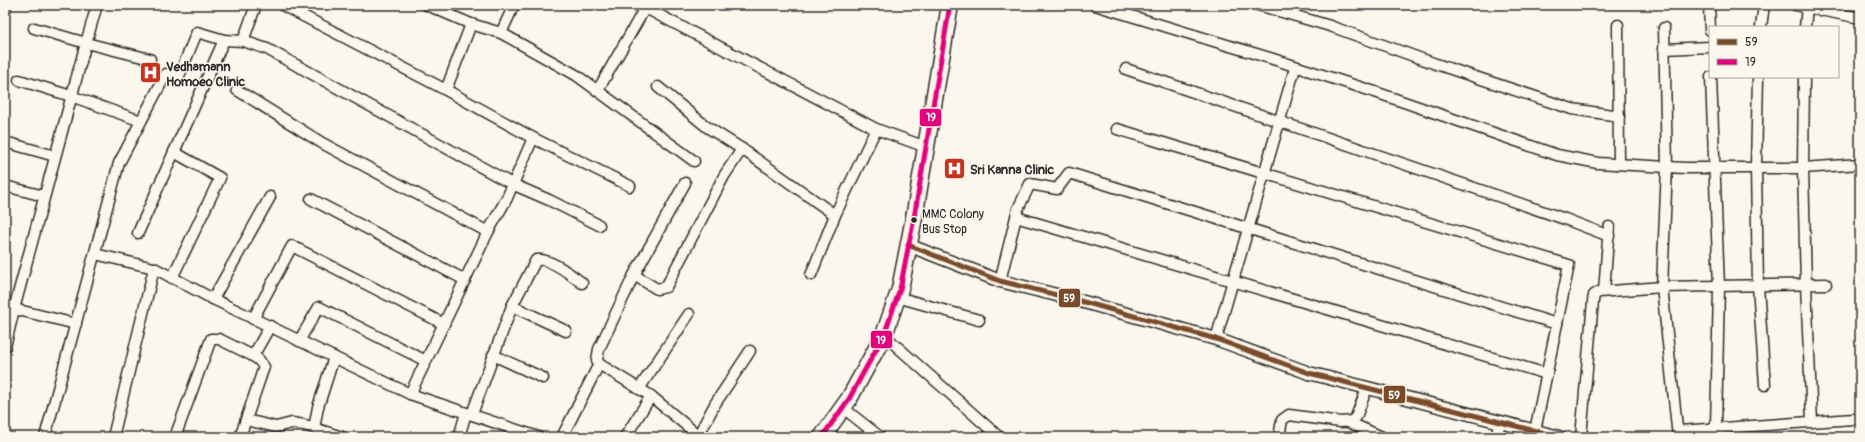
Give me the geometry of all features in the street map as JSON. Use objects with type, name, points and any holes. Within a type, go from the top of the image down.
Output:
[{"type":"main road","points":[[822,437],[849,399],[884,335],[897,297],[926,147],[950,5]]},
{"type":"street","points":[[5,11],[6,5]]},
{"type":"street","points":[[5,347],[7,333],[97,5]]},
{"type":"street","points":[[243,41],[256,5]]},
{"type":"street","points":[[427,5],[471,24],[501,32],[576,75],[694,162]]},
{"type":"street","points":[[501,32],[514,5]]},
{"type":"street","points":[[1095,5],[1375,92],[1557,155],[1598,163],[1667,167],[1803,168],[1860,164]]},
{"type":"street","points":[[1258,5],[1330,26],[1572,109],[1619,116]]},
{"type":"street","points":[[1709,5],[1710,26]]},
{"type":"street","points":[[1761,26],[1764,5]]},
{"type":"street","points":[[1795,5],[1860,18]]},
{"type":"street","points":[[286,7],[446,90],[534,138],[630,186]]},
{"type":"street","points":[[598,90],[643,7],[876,129],[926,147]]},
{"type":"street","points":[[1805,26],[1807,7]]},
{"type":"street","points":[[446,90],[471,24]]},
{"type":"street","points":[[1618,25],[1619,164]]},
{"type":"street","points":[[34,28],[150,59]]},
{"type":"street","points":[[1664,28],[1667,167],[1662,287],[1678,434],[1716,428],[1854,419]]},
{"type":"street","points":[[45,437],[96,254],[119,163],[166,74],[179,76],[197,32],[224,40],[243,41],[264,48],[512,184],[549,200],[599,226]]},
{"type":"street","points":[[138,233],[224,40]]},
{"type":"street","points":[[1664,49],[1709,47]]},
{"type":"street","points":[[1216,339],[1295,68]]},
{"type":"street","points":[[1126,69],[1565,219],[1609,231],[1604,291]]},
{"type":"street","points":[[1711,78],[1719,287],[1716,428]]},
{"type":"street","points":[[1758,78],[1756,167],[1758,286],[1765,385]]},
{"type":"street","points":[[1804,78],[1803,168],[1812,422]]},
{"type":"street","points":[[19,80],[141,120]]},
{"type":"street","points":[[658,87],[707,127],[742,149],[835,215]]},
{"type":"street","points":[[237,90],[322,143],[488,232]]},
{"type":"street","points":[[811,275],[835,215],[876,129]]},
{"type":"street","points":[[1117,129],[1569,265],[1535,431]]},
{"type":"street","points":[[410,394],[488,232],[505,201],[534,138]]},
{"type":"street","points":[[5,142],[55,156]]},
{"type":"street","points":[[631,281],[657,289],[666,287],[724,176],[742,149]]},
{"type":"street","points":[[172,278],[220,178],[174,152]]},
{"type":"street","points":[[1000,281],[1016,217],[1030,184],[1056,189],[1068,173],[1557,324]]},
{"type":"street","points":[[685,183],[631,281],[597,354],[597,360],[599,364],[651,396],[699,436],[716,404],[750,351]]},
{"type":"street","points":[[5,186],[44,196]]},
{"type":"street","points":[[213,299],[270,197]]},
{"type":"street","points":[[312,199],[465,280]]},
{"type":"street","points":[[1016,217],[1547,374]]},
{"type":"street","points":[[908,245],[1000,281],[1073,299],[1216,339],[1309,372],[1559,437]]},
{"type":"street","points":[[253,318],[292,246],[444,324]]},
{"type":"street","points":[[96,254],[154,268],[213,299],[410,394],[469,413],[527,435],[538,437]]},
{"type":"street","points":[[459,437],[494,355],[512,306],[536,260],[543,260],[563,269],[582,283]]},
{"type":"street","points":[[114,437],[154,268]]},
{"type":"street","points":[[1581,437],[1592,301],[1594,295],[1604,291],[1662,287],[1826,284]]},
{"type":"street","points":[[897,297],[979,320]]},
{"type":"street","points":[[512,306],[566,331]]},
{"type":"street","points":[[299,341],[319,307],[426,361]]},
{"type":"street","points":[[14,309],[76,324]]},
{"type":"street","points":[[639,389],[689,314]]},
{"type":"street","points":[[253,356],[270,326]]},
{"type":"street","points":[[884,335],[994,435]]},
{"type":"street","points":[[175,437],[211,340],[219,339],[253,356],[259,360],[264,367],[240,437]]},
{"type":"street","points":[[494,355],[542,378]]},
{"type":"street","points":[[314,428],[318,407],[334,357]]},
{"type":"street","points":[[562,437],[599,364]]},
{"type":"street","points":[[1348,422],[1352,421],[1356,417],[1367,388]]},
{"type":"street","points":[[626,437],[651,396]]},
{"type":"street","points":[[842,407],[880,437]]},
{"type":"street","points":[[1279,437],[1282,420],[1289,415],[1348,422],[1382,437]]},
{"type":"street","points":[[246,420],[276,427],[292,423],[342,437]]},
{"type":"street","points":[[1498,422],[1498,437]]},
{"type":"transit line","name":"19","points":[[822,437],[849,399],[884,335],[900,289],[914,218],[950,5]]},
{"type":"transit line","name":"59","points":[[908,245],[1000,281],[1073,299],[1216,339],[1309,373],[1559,437]]},
{"type":"place","name":"Vedhamann Homoeo Clinic","points":[[151,73]]},
{"type":"place","name":"Sri Kanna Clinic","points":[[955,169]]},
{"type":"place","name":"MMC Colony Bus Stop","points":[[914,220]]}]
